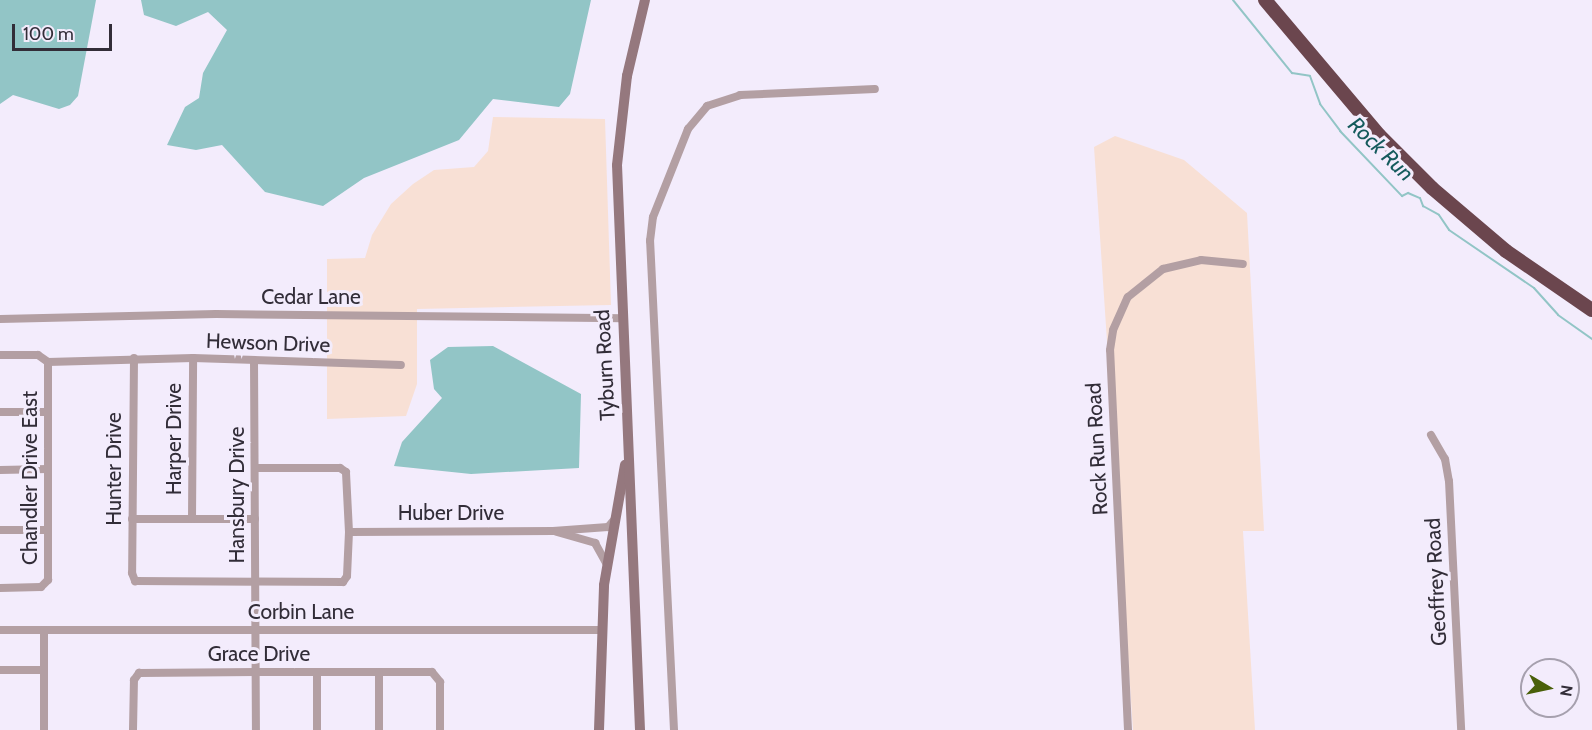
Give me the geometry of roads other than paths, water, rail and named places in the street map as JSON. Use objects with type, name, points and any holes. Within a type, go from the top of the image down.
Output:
[{"type":"highway","points":[[1264,0],[1379,135],[1431,188],[1506,251],[1592,309]]},
{"type":"highway","points":[[1276,0],[1386,129],[1438,181],[1512,244],[1592,299]]},
{"type":"main road","name":"Tyburn Road","points":[[640,730],[617,165],[627,76],[645,0]]},
{"type":"main road","points":[[599,730],[606,564],[629,447]]},
{"type":"street","points":[[674,730],[650,241],[655,211],[688,129],[707,106],[740,95],[875,89]]},
{"type":"street","name":"Rock Run Road","points":[[1128,730],[1110,350],[1113,330],[1128,297],[1163,268],[1201,260],[1243,264]]},
{"type":"street","name":"Cedar Lane","points":[[0,319],[216,314],[622,318]]},
{"type":"street","name":"Hewson Drive","points":[[0,355],[38,355],[48,362],[193,358],[401,365]]},
{"type":"street","name":"Hunter Drive","points":[[134,358],[132,519],[134,580],[141,584],[255,584]]},
{"type":"street","name":"Harper Drive","points":[[192,519],[193,358]]},
{"type":"street","name":"Hansbury Drive","points":[[254,360],[256,730]]},
{"type":"street","name":"Chandler Drive East","points":[[0,588],[45,585],[48,530],[48,362]]},
{"type":"street","points":[[0,412],[48,412]]},
{"type":"street","name":"Geoffrey Road","points":[[1431,435],[1445,459],[1449,481],[1461,730]]},
{"type":"street","points":[[255,468],[340,468],[346,472],[349,532],[343,582],[255,584]]},
{"type":"street","points":[[0,470],[48,470]]},
{"type":"street","points":[[132,519],[255,519]]},
{"type":"street","name":"Huber Drive","points":[[349,532],[553,531],[608,527],[614,519]]},
{"type":"street","points":[[0,530],[48,530]]},
{"type":"street","name":"Huber Drive","points":[[553,531],[595,543],[606,564]]},
{"type":"street","name":"Corbin Lane","points":[[0,630],[602,630]]},
{"type":"street","points":[[44,630],[44,730]]},
{"type":"street","points":[[0,670],[44,670]]},
{"type":"street","name":"Grace Drive","points":[[133,730],[134,680],[139,672],[380,672],[437,675],[440,730]]},
{"type":"street","points":[[317,672],[317,730]]},
{"type":"street","points":[[379,730],[380,672]]},
{"type":"waterway","name":"Rock Run","points":[[1233,0],[1292,73],[1310,76],[1320,104],[1340,131],[1402,196],[1408,193],[1420,198],[1423,206],[1439,215],[1449,230],[1534,288],[1558,315],[1592,339]]}]
